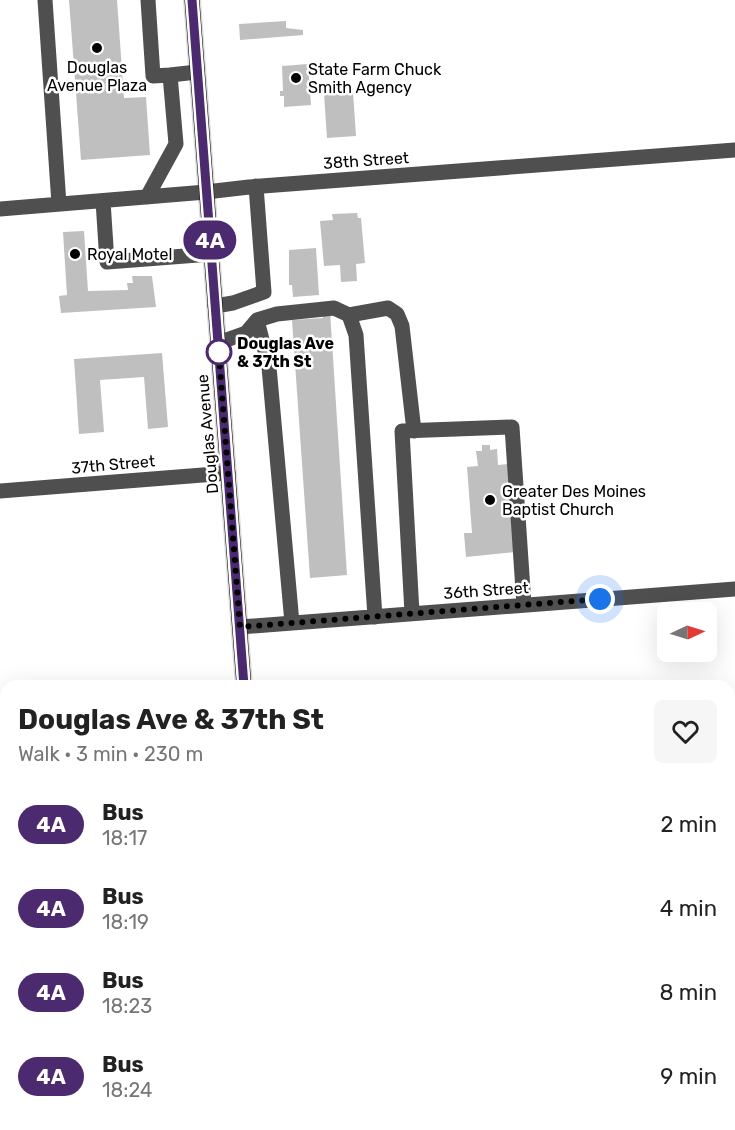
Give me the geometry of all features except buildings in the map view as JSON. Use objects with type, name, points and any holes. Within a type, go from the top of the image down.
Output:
[{"type":"main road","name":"Douglas Avenue","points":[[192,0],[244,680]]},
{"type":"street","points":[[45,0],[59,204]]},
{"type":"street","points":[[148,0],[153,76],[197,72]]},
{"type":"street","points":[[147,197],[176,144],[170,75]]},
{"type":"street","name":"38th Street","points":[[0,209],[256,186],[735,150]]},
{"type":"street","points":[[215,306],[233,303],[264,292],[256,186]]},
{"type":"street","points":[[103,201],[106,262],[211,254]]},
{"type":"street","points":[[218,343],[246,333],[257,320],[277,314],[334,308],[349,315],[388,308],[397,314],[402,326],[414,431]]},
{"type":"street","points":[[349,315],[356,335],[375,616]]},
{"type":"street","points":[[257,320],[269,367],[292,623]]},
{"type":"street","points":[[412,614],[402,431],[512,427],[524,605]]},
{"type":"street","name":"37th Street","points":[[0,491],[228,472]]},
{"type":"street","name":"36th Street","points":[[240,627],[735,589]]},
{"type":"bus line","name":"4A","points":[[192,0],[244,680]]},
{"type":"place","name":"Douglas Avenue Plaza","points":[[97,48]]},
{"type":"place","name":"State Farm Chuck Smith Agency","points":[[296,78]]},
{"type":"place","name":"Royal Motel","points":[[75,254]]},
{"type":"place","name":"Douglas Ave & 37th St","points":[[219,352]]},
{"type":"place","name":"Greater Des Moines Baptist Church","points":[[490,500]]},
{"type":"route","points":[[219,352],[218,343],[240,627],[600,599]]}]
